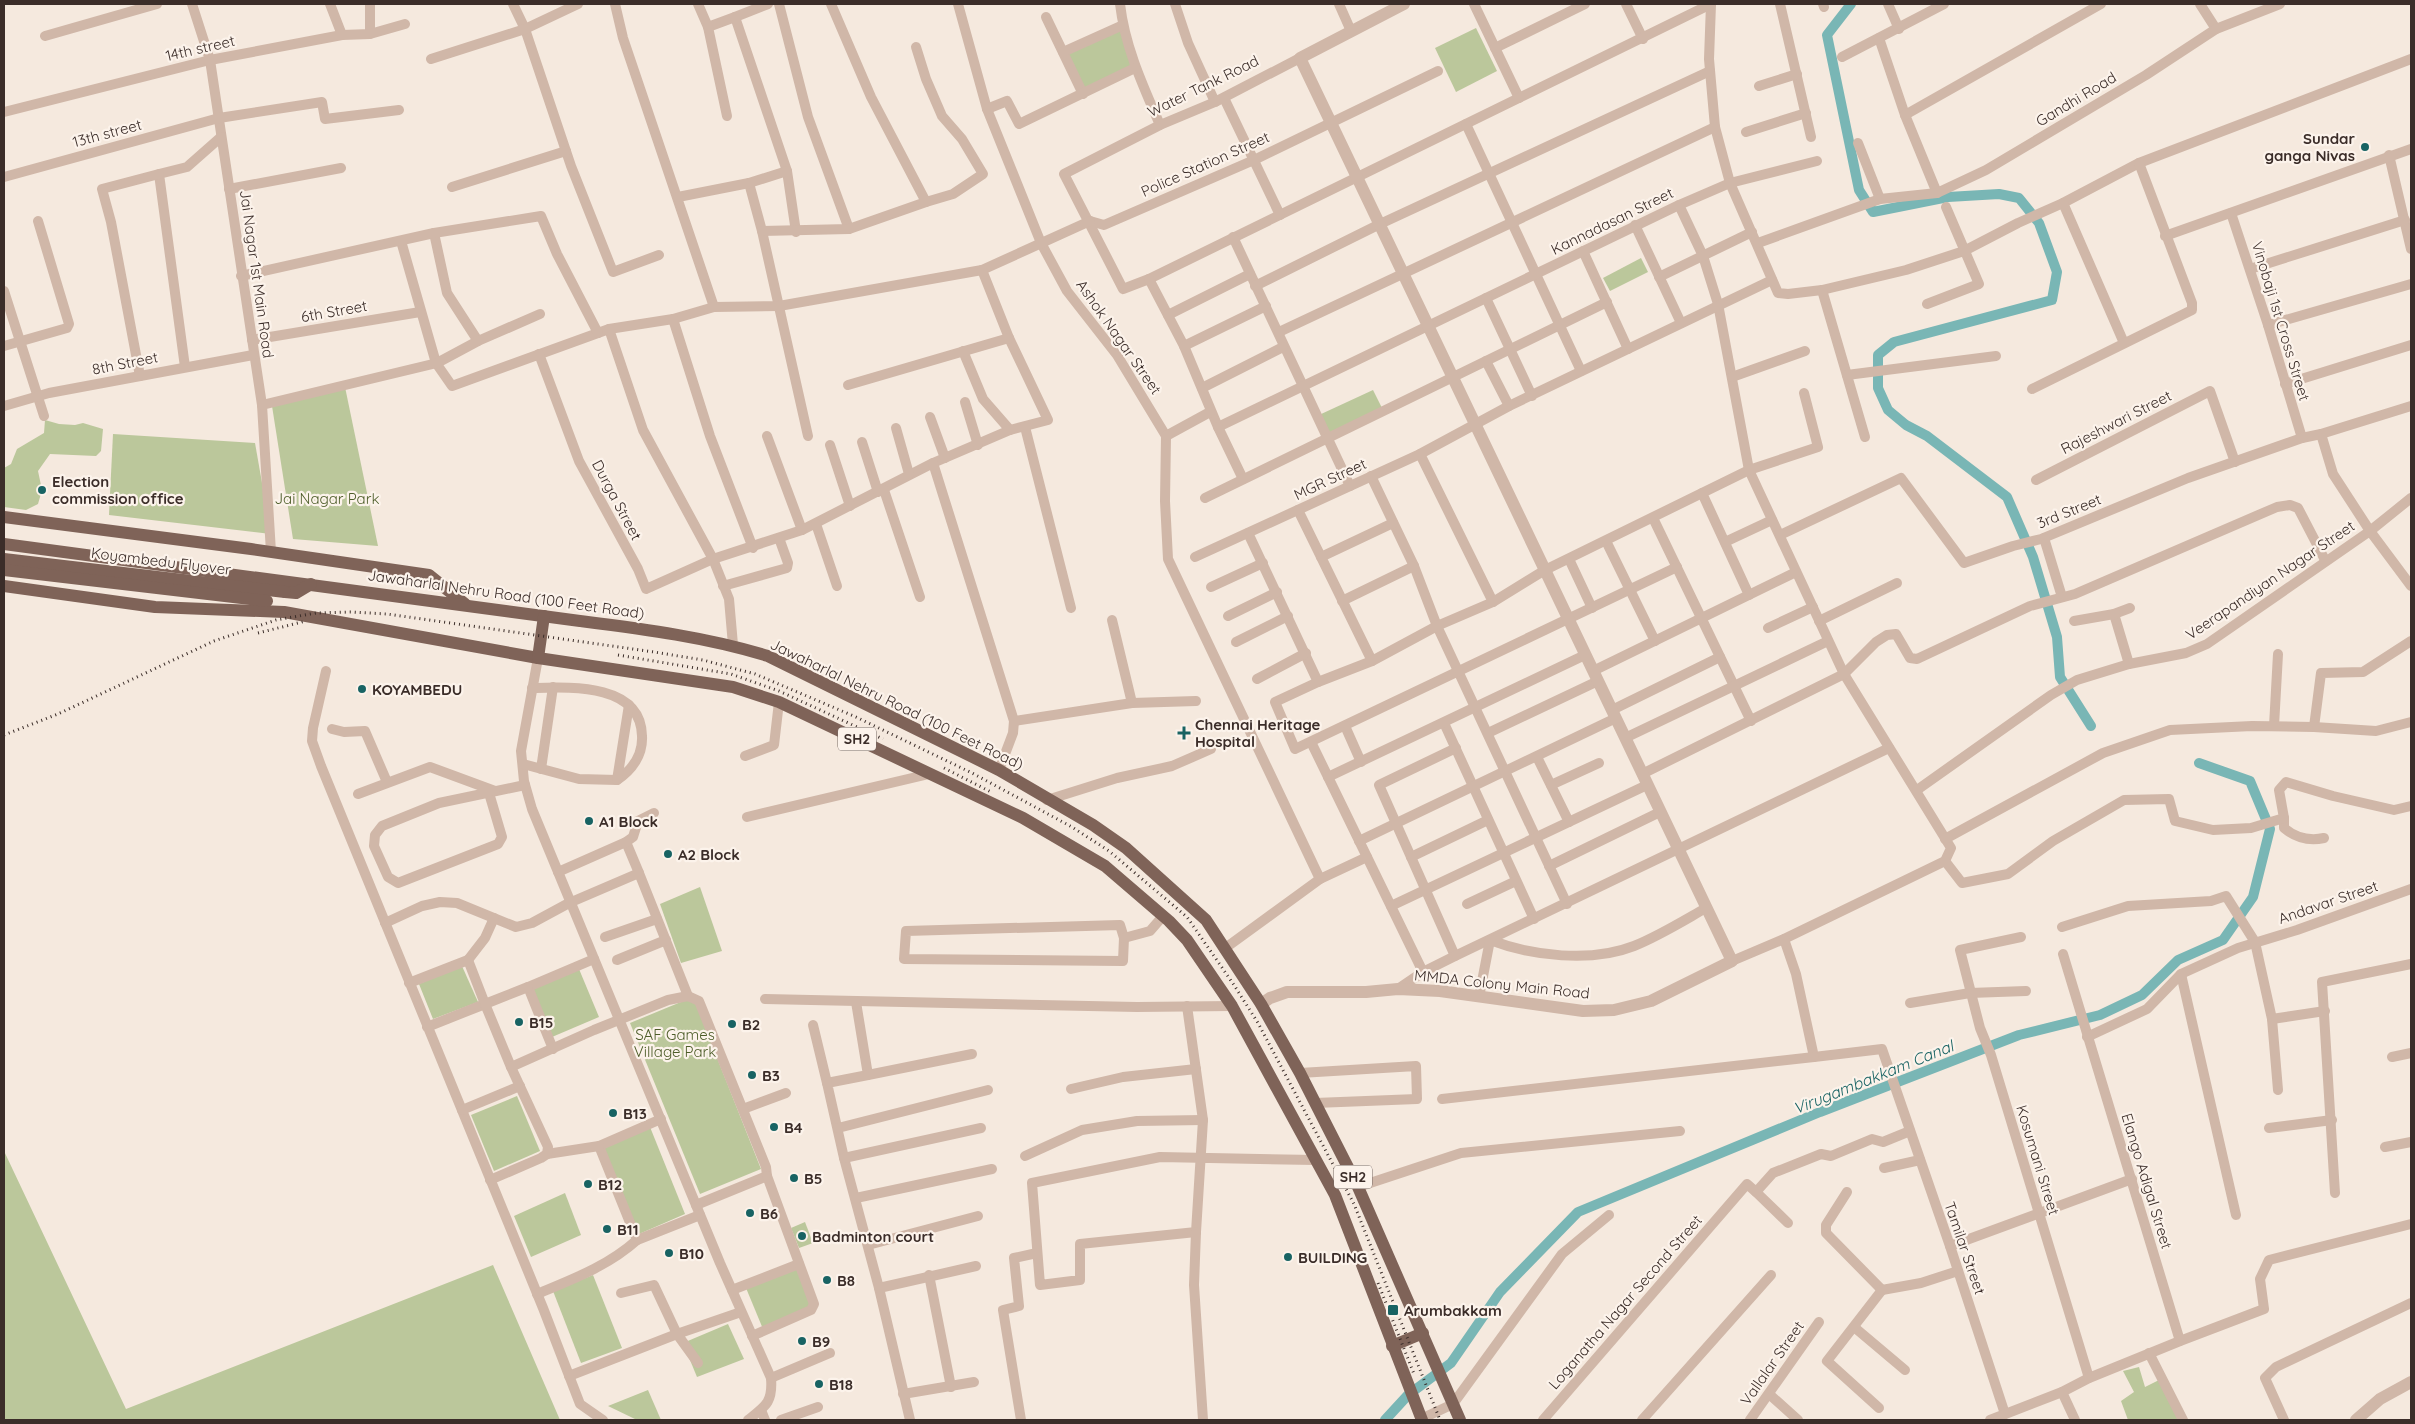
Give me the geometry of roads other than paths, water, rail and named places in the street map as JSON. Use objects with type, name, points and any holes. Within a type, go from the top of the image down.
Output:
[{"type":"main road","points":[[4,517],[429,575],[466,605]]},
{"type":"main road","points":[[5,586],[7,545]]},
{"type":"main road","name":"Jawaharlal Nehru Road (100 Feet Road)","points":[[7,545],[466,605],[661,632],[732,645],[768,656],[999,770],[1047,800],[1093,825],[1126,848],[1206,920],[1261,1004],[1300,1073],[1358,1188],[1460,1420]]},
{"type":"main road","name":"Koyambedu Flyover","points":[[4,558],[296,593],[311,584]]},
{"type":"main road","name":"Koyambedu Flyover","points":[[4,570],[267,601],[276,604],[284,612]]},
{"type":"main road","name":"SH2","points":[[5,586],[154,607],[284,612],[538,658],[733,687],[779,702],[1023,818],[1105,866],[1163,916],[1187,940],[1232,1006],[1335,1195],[1420,1416]]},
{"type":"main road","points":[[538,658],[544,616]]},
{"type":"main road","points":[[1392,1346],[1423,1333]]},
{"type":"street","points":[[46,36],[157,4]]},
{"type":"street","name":"Jai Nagar 1st Main Road","points":[[192,4],[210,60],[241,276],[262,405],[271,552]]},
{"type":"street","points":[[330,4],[342,35]]},
{"type":"street","points":[[370,4],[370,34]]},
{"type":"street","points":[[513,4],[525,29],[566,151],[613,272],[659,256]]},
{"type":"street","points":[[431,59],[525,29],[578,4]]},
{"type":"street","points":[[615,4],[623,38],[714,307]]},
{"type":"street","points":[[698,4],[708,27],[727,116]]},
{"type":"street","points":[[708,27],[768,4]]},
{"type":"street","points":[[779,4],[808,117],[850,229]]},
{"type":"street","points":[[831,4],[871,97],[926,202]]},
{"type":"street","name":"Ashok Nagar Street","points":[[958,4],[987,109],[1041,244],[1067,291],[1117,355],[1166,436]]},
{"type":"street","points":[[1120,4],[1123,25],[1135,68],[1160,125]]},
{"type":"street","points":[[1175,4],[1188,43],[1254,160],[1280,215]]},
{"type":"street","points":[[1339,4],[1351,31]]},
{"type":"street","name":"Water Tank Road","points":[[1090,221],[1064,174],[1160,125],[1219,100],[1404,4]]},
{"type":"street","points":[[1474,4],[1519,98]]},
{"type":"street","points":[[1495,48],[1585,4]]},
{"type":"street","points":[[1626,4],[1643,39]]},
{"type":"street","points":[[401,241],[420,312],[437,363],[452,386],[604,331],[673,319],[714,307],[779,306],[982,270],[1090,221],[1123,289],[1149,279],[1643,39],[1711,4],[1710,71],[1715,126],[1730,183],[1778,292],[1788,294],[1822,290],[1906,270],[1964,251],[2018,223],[2063,204],[2139,163],[2411,59]]},
{"type":"street","points":[[1780,4],[1811,137]]},
{"type":"street","points":[[1888,4],[1900,28]]},
{"type":"street","points":[[1842,57],[1944,4]]},
{"type":"street","points":[[1905,115],[2099,4]]},
{"type":"street","points":[[2200,4],[2216,30]]},
{"type":"street","name":"Gandhi Road","points":[[1758,243],[1880,199],[1937,193],[1986,170],[2216,30],[2265,6],[2280,4]]},
{"type":"street","points":[[1046,16],[1083,94]]},
{"type":"street","points":[[735,17],[787,171],[796,232]]},
{"type":"street","name":"14th street","points":[[4,112],[210,60],[342,35],[370,34],[405,24]]},
{"type":"street","points":[[1063,52],[1123,25]]},
{"type":"street","points":[[1879,38],[1905,115],[1937,193]]},
{"type":"street","points":[[762,231],[796,232],[850,229],[953,194],[983,174],[962,139],[942,116],[926,79],[916,47]]},
{"type":"street","points":[[1300,58],[1732,961],[1784,939],[1945,862],[1951,848],[1844,674],[1749,470],[1718,304],[1703,256],[1679,204]]},
{"type":"street","points":[[987,109],[1007,102],[1019,124],[1135,68]]},
{"type":"street","name":"Police Station Street","points":[[1090,221],[1104,225],[1254,160],[1330,121],[1438,71]]},
{"type":"street","points":[[1255,286],[1380,224],[1710,71]]},
{"type":"street","points":[[1759,86],[1797,74]]},
{"type":"street","name":"13th street","points":[[4,177],[219,118],[322,102],[324,119],[400,110]]},
{"type":"street","points":[[1746,132],[1806,113]]},
{"type":"street","points":[[1466,124],[1514,223],[1535,275],[1581,371]]},
{"type":"street","points":[[1279,332],[1514,223],[1715,126]]},
{"type":"street","points":[[140,376],[111,222],[102,189],[187,167],[221,137]]},
{"type":"street","points":[[1858,143],[1880,199]]},
{"type":"street","points":[[2165,236],[2389,155],[2411,149]]},
{"type":"street","points":[[452,187],[566,151]]},
{"type":"street","points":[[2389,155],[2411,249]]},
{"type":"street","name":"Kannadasan Street","points":[[1218,428],[1679,204],[1730,183],[1817,160]]},
{"type":"street","points":[[2032,388],[2192,310],[2192,303],[2165,236],[2139,163]]},
{"type":"street","points":[[229,189],[341,168]]},
{"type":"street","points":[[678,197],[749,183],[787,171]]},
{"type":"street","points":[[159,174],[185,367]]},
{"type":"street","points":[[749,183],[762,231],[808,436]]},
{"type":"street","points":[[2063,204],[2124,343]]},
{"type":"street","points":[[1927,304],[1979,284],[1946,207]]},
{"type":"street","name":"Vinobaji 1st Cross Street","points":[[2231,213],[2268,325],[2302,438]]},
{"type":"street","points":[[241,276],[434,233],[540,216],[557,254],[604,331],[643,430],[713,560],[729,599],[732,645]]},
{"type":"street","points":[[2250,269],[2405,220]]},
{"type":"street","points":[[4,346],[67,328],[69,324],[38,221]]},
{"type":"street","points":[[1635,225],[1681,323]]},
{"type":"street","points":[[1659,277],[1752,232]]},
{"type":"street","points":[[434,233],[447,293],[478,341]]},
{"type":"street","points":[[1233,237],[1255,286],[1279,332],[1283,347],[1350,486]]},
{"type":"street","points":[[1584,251],[1628,349]]},
{"type":"street","points":[[713,560],[802,530],[933,463],[1010,430],[1048,420],[1009,338],[982,270]]},
{"type":"street","points":[[1168,314],[1250,274]]},
{"type":"street","points":[[1149,279],[1184,346],[1210,412],[1243,479]]},
{"type":"street","name":"MGR Street","points":[[1195,557],[1420,454],[1509,406],[1718,304],[1772,280]]},
{"type":"street","points":[[2268,325],[2411,284]]},
{"type":"street","points":[[1822,290],[1864,437]]},
{"type":"street","points":[[4,292],[44,416]]},
{"type":"street","points":[[1486,298],[1532,396]]},
{"type":"street","points":[[1205,498],[1607,302]]},
{"type":"street","points":[[1184,346],[1266,306]]},
{"type":"street","name":"6th Street","points":[[252,340],[420,312]]},
{"type":"street","points":[[262,405],[437,363],[478,341],[540,314]]},
{"type":"street","points":[[673,319],[710,436],[753,548]]},
{"type":"street","points":[[848,384],[1009,338]]},
{"type":"street","points":[[2285,384],[2411,345]]},
{"type":"street","points":[[1202,388],[1283,347]]},
{"type":"street","points":[[962,351],[983,399],[998,419],[1010,430]]},
{"type":"street","points":[[1732,377],[1805,351]]},
{"type":"street","name":"Durga Street","points":[[539,354],[579,461],[638,570],[646,589],[713,560]]},
{"type":"street","name":"8th Street","points":[[4,406],[140,376],[253,355]]},
{"type":"street","points":[[1847,375],[1883,372],[1996,356]]},
{"type":"street","points":[[1486,361],[1509,406]]},
{"type":"street","name":"Rajeshwari Street","points":[[2036,480],[2210,391],[2235,462]]},
{"type":"street","points":[[1677,567],[1295,749],[1275,702],[1318,682],[1372,661],[1437,626],[1493,602],[1545,570],[1749,470],[1818,447],[1804,393]]},
{"type":"street","points":[[965,402],[978,445]]},
{"type":"street","name":"3rd Street","points":[[1780,536],[1902,478],[1964,563],[2042,538],[2188,478],[2302,438],[2321,434],[2411,406]]},
{"type":"street","points":[[1210,412],[1166,436],[1165,501],[1168,559],[1320,878]]},
{"type":"street","points":[[930,417],[945,458]]},
{"type":"street","points":[[1025,427],[1071,608]]},
{"type":"street","points":[[896,428],[910,474]]},
{"type":"street","points":[[2321,434],[2334,474],[2370,531],[2411,586]]},
{"type":"street","points":[[767,436],[802,530]]},
{"type":"street","points":[[862,442],[920,597]]},
{"type":"street","points":[[830,445],[850,506]]},
{"type":"street","points":[[1420,454],[1493,602]]},
{"type":"street","points":[[933,463],[1014,721],[1013,733],[999,770]]},
{"type":"street","points":[[1370,476],[1414,566],[1437,626],[1567,904]]},
{"type":"street","points":[[1702,493],[1749,595]]},
{"type":"street","name":"Veerapandiyan Nagar Street","points":[[1917,790],[2051,695],[2077,680],[2129,664],[2196,650],[2370,531],[2411,498]]},
{"type":"street","points":[[1391,906],[1569,822],[1751,721],[1844,674],[1876,642],[1887,635],[1896,634],[1910,658],[1917,659],[2030,606],[2059,598],[2228,530],[2260,514],[2286,505],[2298,508],[2325,560]]},
{"type":"street","points":[[1298,510],[1372,661]]},
{"type":"street","points":[[1653,518],[1751,721]]},
{"type":"street","points":[[1725,542],[1772,520]]},
{"type":"street","points":[[1321,557],[1394,523]]},
{"type":"street","points":[[816,524],[837,586]]},
{"type":"street","points":[[1248,532],[1318,682]]},
{"type":"street","points":[[724,586],[787,568],[788,563],[779,538]]},
{"type":"street","points":[[2042,538],[2059,598]]},
{"type":"street","points":[[1606,541],[1655,641]]},
{"type":"street","points":[[1569,559],[1592,608]]},
{"type":"street","points":[[1211,587],[1263,563]]},
{"type":"street","points":[[1342,601],[1414,566]]},
{"type":"street","points":[[1488,733],[1595,676],[1655,641],[1796,572]]},
{"type":"street","points":[[1819,621],[1897,583]]},
{"type":"street","points":[[1228,616],[1277,592]]},
{"type":"street","points":[[1768,628],[1813,607]]},
{"type":"street","points":[[2074,621],[2114,614],[2130,608]]},
{"type":"street","points":[[2114,614],[2129,664]]},
{"type":"street","points":[[1236,642],[1288,616]]},
{"type":"street","points":[[1112,620],[1132,703]]},
{"type":"street","points":[[1625,738],[1828,641]]},
{"type":"street","points":[[2314,727],[2321,673],[2363,672],[2411,641]]},
{"type":"street","points":[[1257,679],[1306,654]]},
{"type":"street","points":[[2274,726],[2278,654]]},
{"type":"street","points":[[1328,777],[1585,655]]},
{"type":"street","points":[[1359,841],[1537,756],[1720,657]]},
{"type":"street","points":[[538,658],[522,751],[525,786],[532,809],[569,903],[620,1019],[741,1312],[771,1378],[772,1392],[763,1415],[748,1420]]},
{"type":"street","points":[[326,670],[313,728],[312,741],[409,983],[538,1294],[580,1404],[603,1420]]},
{"type":"street","points":[[541,769],[553,687]]},
{"type":"street","points":[[523,764],[579,779],[617,780],[633,766],[642,747],[642,723],[629,705],[621,698],[587,688],[532,688]]},
{"type":"street","points":[[1014,721],[1132,703],[1196,701]]},
{"type":"street","points":[[745,756],[774,745],[779,702]]},
{"type":"street","points":[[617,780],[629,705]]},
{"type":"street","points":[[1945,839],[2103,753],[2170,730],[2274,726],[2376,731],[2411,722]]},
{"type":"street","points":[[1444,723],[1534,919]]},
{"type":"street","points":[[1345,726],[1361,762]]},
{"type":"street","points":[[332,729],[344,732],[365,731],[387,782]]},
{"type":"street","points":[[1311,742],[1423,972]]},
{"type":"street","points":[[1456,748],[1379,785],[1456,956]]},
{"type":"street","points":[[1398,989],[1423,972],[1679,851],[1889,748]]},
{"type":"street","points":[[1047,800],[1117,778],[1172,766],[1211,749]]},
{"type":"street","points":[[1537,756],[1569,822]]},
{"type":"street","points":[[1551,785],[1599,763]]},
{"type":"street","points":[[358,794],[430,767],[493,792]]},
{"type":"street","points":[[747,817],[929,774]]},
{"type":"street","points":[[2324,838],[2312,840],[2289,832],[2284,828],[2281,818],[2279,790],[2286,782],[2333,796],[2394,810],[2411,806]]},
{"type":"street","points":[[493,792],[502,837],[498,844],[398,884],[388,877],[374,846],[375,836],[382,826],[439,803],[493,792],[525,786]]},
{"type":"street","points":[[1945,862],[1962,883],[2008,874],[2053,841],[2124,800],[2170,799],[2175,821],[2213,830],[2251,828],[2281,818]]},
{"type":"street","points":[[1549,866],[1660,812]]},
{"type":"street","points":[[558,872],[626,842],[633,836],[638,821],[654,813]]},
{"type":"street","points":[[1411,857],[1488,820]]},
{"type":"street","points":[[626,842],[688,996]]},
{"type":"street","points":[[1224,948],[1320,878],[1367,857]]},
{"type":"street","points":[[385,923],[422,906],[440,902],[457,902],[516,926],[532,923],[569,903],[639,873]]},
{"type":"street","points":[[1467,904],[1516,881]]},
{"type":"street","name":"Andavar Street","points":[[2181,974],[2255,942],[2297,930],[2411,889]]},
{"type":"street","points":[[2062,927],[2128,906],[2211,901],[2226,896],[2255,942],[2272,1019],[2278,1090]]},
{"type":"street","points":[[1490,940],[1508,947],[1538,952],[1588,954],[1610,952],[1633,947],[1706,908]]},
{"type":"street","points":[[1124,938],[1150,931],[1163,916]]},
{"type":"street","points":[[409,983],[468,960],[485,938],[494,918]]},
{"type":"street","points":[[605,937],[657,919]]},
{"type":"street","points":[[1120,925],[1124,938],[1123,961],[904,959],[906,931],[1120,925]]},
{"type":"street","name":"Kosumani Street","points":[[2021,937],[1960,950],[1980,1028],[1991,1055],[2089,1378]]},
{"type":"street","points":[[1442,1098],[1814,1057],[1796,974],[1784,939]]},
{"type":"street","points":[[617,960],[666,940]]},
{"type":"street","points":[[1479,997],[1490,940]]},
{"type":"street","name":"Elango Adigal Street","points":[[2063,954],[2180,1341]]},
{"type":"street","points":[[427,1027],[594,959]]},
{"type":"street","points":[[468,960],[511,1067],[548,1147],[546,1154]]},
{"type":"street","name":"MMDA Colony Main Road","points":[[1261,1004],[1270,998],[1288,992],[1366,992],[1398,989],[1583,1010],[1614,1010],[1652,1001],[1732,961]]},
{"type":"street","points":[[2335,1193],[2322,982],[2411,964]]},
{"type":"street","points":[[2086,1034],[2147,1009],[2181,974]]},
{"type":"street","points":[[2181,974],[2236,1215]]},
{"type":"street","points":[[528,987],[553,1049]]},
{"type":"street","points":[[1910,1003],[1970,993],[2026,991]]},
{"type":"street","points":[[511,1067],[668,1000],[688,996],[699,1001],[766,1166],[767,1176],[813,1307],[752,1336]]},
{"type":"street","points":[[765,999],[856,1002],[1232,1006]]},
{"type":"street","points":[[856,1002],[868,1075]]},
{"type":"street","points":[[1187,1006],[1203,1120],[1194,1285],[1203,1420]]},
{"type":"street","points":[[2272,1019],[2325,1011]]},
{"type":"street","points":[[813,1024],[844,1158],[868,1244],[910,1420]]},
{"type":"street","name":"Tamilar Street","points":[[1814,1057],[1882,1049],[1950,1246],[2005,1414]]},
{"type":"street","points":[[2392,1057],[2411,1053]]},
{"type":"street","points":[[827,1083],[972,1054]]},
{"type":"street","points":[[1300,1073],[1416,1066],[1417,1099],[1315,1103]]},
{"type":"street","points":[[1071,1089],[1123,1077],[1196,1069]]},
{"type":"street","points":[[462,1110],[520,1086]]},
{"type":"street","points":[[838,1128],[988,1090]]},
{"type":"street","points":[[743,1109],[786,1093]]},
{"type":"street","points":[[490,1180],[546,1154],[599,1146],[661,1119]]},
{"type":"street","points":[[1025,1156],[1082,1130],[1136,1122],[1203,1120]]},
{"type":"street","points":[[2269,1128],[2332,1120]]},
{"type":"street","points":[[844,1158],[981,1128]]},
{"type":"street","points":[[1358,1188],[1462,1153],[1680,1131]]},
{"type":"street","points":[[1788,1223],[1756,1192],[1773,1173],[1821,1154],[1831,1156],[1872,1139],[1883,1142],[1910,1131]]},
{"type":"street","points":[[2384,1147],[2411,1142]]},
{"type":"street","points":[[599,1146],[637,1240]]},
{"type":"street","points":[[1196,1232],[1080,1244],[1080,1280],[1040,1285],[1032,1183],[1160,1157],[1315,1160]]},
{"type":"street","points":[[1884,1168],[1920,1160]]},
{"type":"street","points":[[856,1198],[992,1170]]},
{"type":"street","points":[[538,1294],[596,1269],[621,1254],[637,1240],[767,1176]]},
{"type":"street","points":[[1950,1246],[2038,1212],[2132,1179]]},
{"type":"street","name":"Loganatha Nagar Second Street","points":[[1543,1420],[1729,1202],[1747,1184],[1756,1192]]},
{"type":"street","points":[[1847,1192],[1826,1224],[1826,1233],[1882,1290]]},
{"type":"street","points":[[868,1244],[978,1216]]},
{"type":"street","points":[[1420,1416],[1450,1398],[1562,1254],[1609,1216]]},
{"type":"street","points":[[1990,1420],[2062,1392],[2089,1378],[2149,1353],[2264,1309],[2260,1279],[2269,1260],[2411,1224]]},
{"type":"street","points":[[1021,1420],[1003,1310],[1019,1306],[1014,1258],[1037,1253]]},
{"type":"street","points":[[732,1290],[799,1264]]},
{"type":"street","points":[[879,1288],[976,1266]]},
{"type":"street","points":[[1878,1408],[1827,1361],[1882,1290],[1921,1283],[1958,1271]]},
{"type":"street","points":[[930,1275],[951,1387]]},
{"type":"street","points":[[1642,1420],[1772,1275]]},
{"type":"street","points":[[621,1293],[654,1285],[677,1334],[698,1363]]},
{"type":"street","points":[[2284,1420],[2265,1378],[2276,1367],[2411,1303]]},
{"type":"street","points":[[569,1376],[677,1334],[741,1312]]},
{"type":"street","name":"Vallalar Street","points":[[1750,1420],[1819,1322]]},
{"type":"street","points":[[1854,1327],[1905,1370]]},
{"type":"street","points":[[771,1378],[830,1353]]},
{"type":"street","points":[[2149,1353],[2183,1420]]},
{"type":"street","points":[[903,1394],[974,1382]]},
{"type":"street","points":[[2356,1420],[2380,1399],[2411,1382]]},
{"type":"street","points":[[2062,1392],[2075,1420]]},
{"type":"street","points":[[1769,1394],[1798,1420]]},
{"type":"street","points":[[781,1420],[818,1407]]},
{"type":"waterway","name":"Virugambakkam Canal","points":[[1851,4],[1827,35],[1859,190],[1873,212],[1948,197],[1999,194],[2019,198],[2039,223],[2057,272],[2052,300],[1894,342],[1878,355],[1878,388],[1888,410],[1906,425],[1927,436],[2007,497],[2033,557],[2057,637],[2060,677],[2091,726]]},
{"type":"waterway","name":"Virugambakkam Canal","points":[[1385,1420],[1408,1395],[1451,1363],[1500,1292],[1578,1212],[1820,1112],[2019,1035],[2100,1015],[2142,995],[2178,960],[2223,940],[2253,897],[2270,829],[2250,781],[2199,763]]},
{"type":"railway","points":[[4,735],[58,714],[214,641],[276,620],[316,613],[350,612],[387,614],[703,660],[755,674],[856,717],[972,773],[1072,827],[1109,851],[1187,917],[1258,1023],[1354,1204],[1440,1420]]},
{"type":"railway","points":[[258,633],[306,621]]},
{"type":"railway","points":[[618,655],[731,674],[779,691],[883,739]]},
{"type":"railway","points":[[944,768],[991,792]]},
{"type":"railway","points":[[1378,1283],[1414,1374]]},
{"type":"place","name":"Sundar ganga Nivas","points":[[2365,147]]},
{"type":"place","name":"Election commission office","points":[[42,490]]},
{"type":"place","name":"KOYAMBEDU","points":[[362,689]]},
{"type":"place","name":"Chennai Heritage Hospital","points":[[1184,733]]},
{"type":"place","name":"A1 Block","points":[[589,821]]},
{"type":"place","name":"A2 Block","points":[[668,854]]},
{"type":"place","name":"B15","points":[[519,1022]]},
{"type":"place","name":"B2","points":[[732,1024]]},
{"type":"place","name":"B3","points":[[752,1075]]},
{"type":"place","name":"B13","points":[[613,1113]]},
{"type":"place","name":"B4","points":[[774,1127]]},
{"type":"place","name":"B5","points":[[794,1178]]},
{"type":"place","name":"B12","points":[[588,1184]]},
{"type":"place","name":"B6","points":[[750,1213]]},
{"type":"place","name":"B11","points":[[607,1229]]},
{"type":"place","name":"Badminton court","points":[[802,1236]]},
{"type":"place","name":"B10","points":[[669,1253]]},
{"type":"place","name":"BUILDING","points":[[1288,1257]]},
{"type":"place","name":"B8","points":[[827,1280]]},
{"type":"place","name":"Arumbakkam","points":[[1393,1310]]},
{"type":"place","name":"B9","points":[[802,1341]]},
{"type":"place","name":"B18","points":[[819,1384]]},
{"type":"park label","name":"Jai Nagar Park","points":[[327,498]]},
{"type":"park label","name":"SAF Games Village Park","points":[[675,1042]]}]
